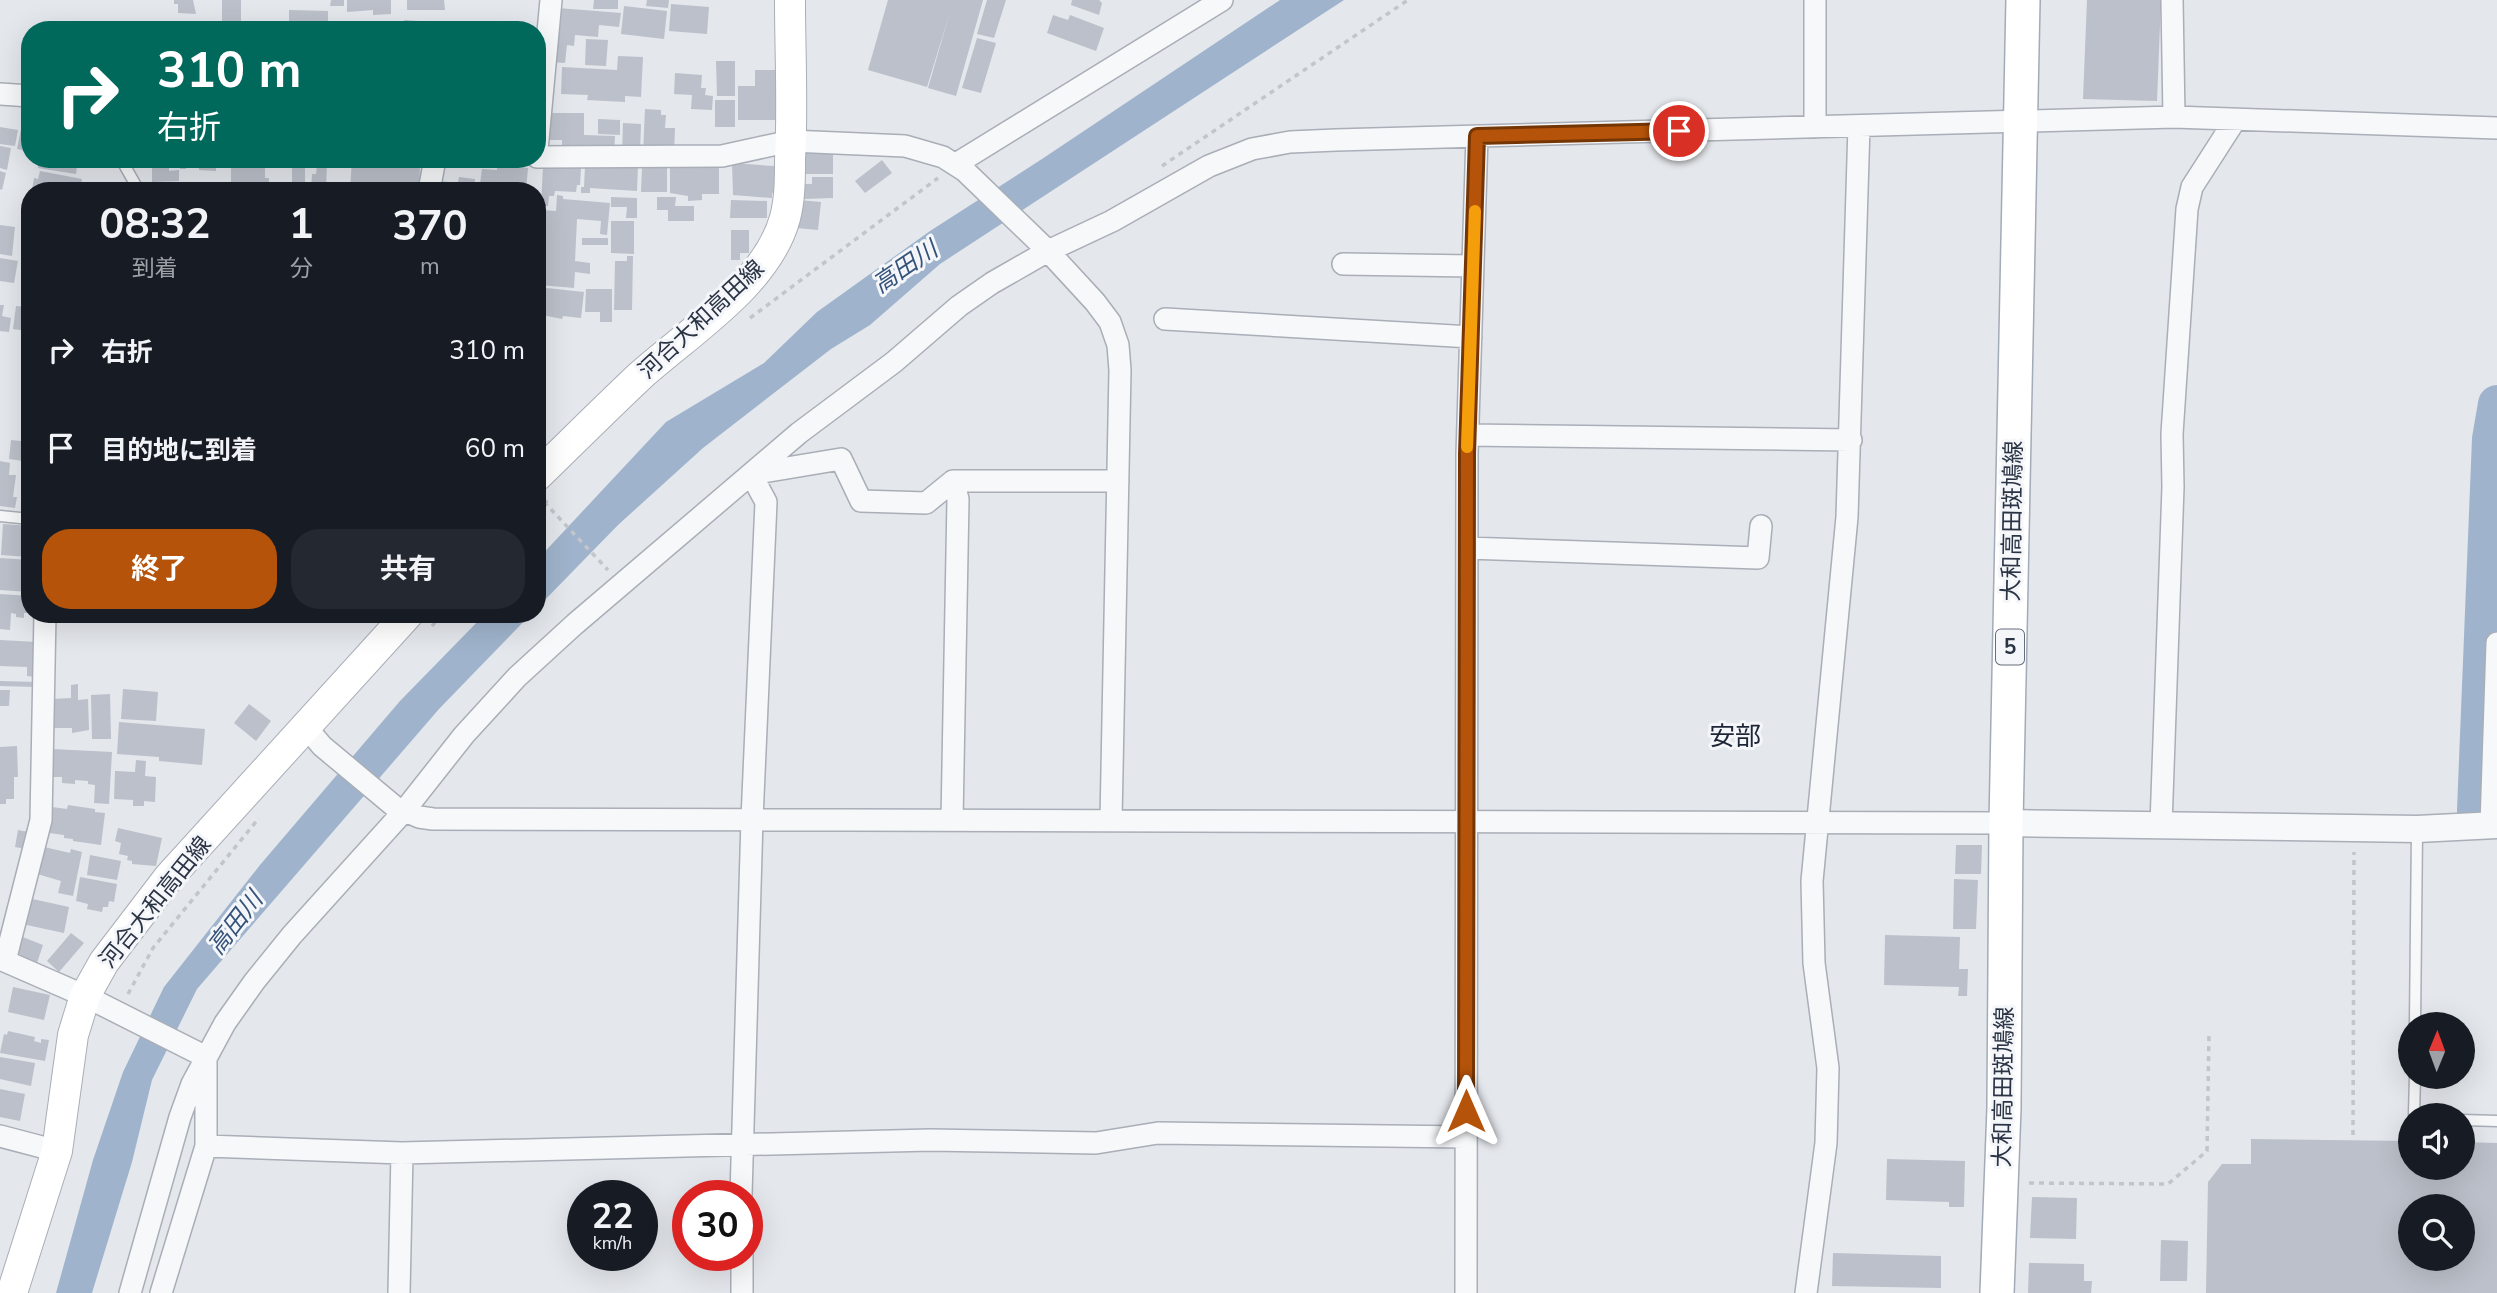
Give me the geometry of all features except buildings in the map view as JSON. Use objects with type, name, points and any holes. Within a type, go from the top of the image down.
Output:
[{"type":"main road","name":"河合大和高田線","points":[[546,486],[641,376],[725,303],[774,249],[785,217],[791,141],[790,0]]},
{"type":"main road","name":"大和高田斑鳩線","points":[[1997,1293],[2004,1108],[2006,823],[2023,0]]},
{"type":"main road","name":"河合大和高田線","points":[[12,1293],[57,1151],[73,1035],[85,996],[104,962],[161,887],[314,736],[416,624]]},
{"type":"street","points":[[546,54],[551,0]]},
{"type":"street","points":[[961,168],[1222,0]]},
{"type":"street","points":[[1815,0],[1815,127]]},
{"type":"street","points":[[2172,0],[2174,117]]},
{"type":"street","points":[[0,94],[21,95]]},
{"type":"street","points":[[131,1293],[180,1117],[202,1055],[254,982],[399,808],[517,677],[575,624],[799,433],[894,362],[959,306],[1044,247],[1112,221],[1209,166],[1252,149],[1290,142],[2174,117],[2497,128]]},
{"type":"street","points":[[2161,825],[2173,487],[2172,434],[2187,209],[2192,187],[2235,120]]},
{"type":"street","points":[[1806,1293],[1826,1143],[1828,1068],[1814,963],[1812,919],[1816,822],[1847,517],[1859,126]]},
{"type":"street","points":[[1466,1293],[1465,821],[1468,435],[1477,136]]},
{"type":"street","points":[[546,157],[722,156],[791,141],[905,146],[943,156],[961,168],[1044,247],[1095,302],[1110,322],[1118,345],[1120,370],[1111,820]]},
{"type":"street","points":[[1343,264],[1473,266]]},
{"type":"street","points":[[1165,319],[1471,337]]},
{"type":"street","points":[[1468,435],[1850,440]]},
{"type":"street","points":[[751,474],[841,459],[861,501],[926,503],[953,481],[1118,481]]},
{"type":"street","points":[[741,1180],[752,819],[766,502],[751,474]]},
{"type":"street","points":[[952,820],[958,499],[953,481]]},
{"type":"street","points":[[1467,548],[1758,558],[1761,526]]},
{"type":"street","points":[[45,623],[41,820],[3,960],[85,996],[202,1055]]},
{"type":"street","points":[[314,736],[399,808],[433,819],[1816,822],[2417,829],[2494,825],[2497,643]]},
{"type":"street","points":[[161,1293],[206,1146],[202,1055]]},
{"type":"street","points":[[206,1146],[402,1153],[970,1139],[1096,1143],[1158,1133],[1466,1138]]},
{"type":"street","points":[[0,1136],[57,1151]]},
{"type":"street","points":[[399,1293],[402,1153]]},
{"type":"street","points":[[742,1271],[742,1293]]},
{"type":"lane","points":[[0,516],[21,518]]},
{"type":"lane","points":[[2416,1012],[2417,829]]},
{"type":"lane","points":[[2475,1120],[2497,1121]]},
{"type":"path","points":[[1158,169],[1408,0]]},
{"type":"path","points":[[746,321],[961,168]]},
{"type":"path","points":[[548,507],[613,576]]},
{"type":"path","points":[[111,1009],[126,996],[153,947],[259,819]]},
{"type":"path","points":[[2353,1135],[2354,845]]},
{"type":"path","points":[[2029,1183],[2168,1184],[2207,1152],[2208,1034]]},
{"type":"water","name":"高田川","points":[[1280,0],[1344,0],[940,264],[870,325],[831,349],[703,448],[618,525],[546,599],[546,550],[666,422],[764,363],[817,312],[930,231]]},
{"type":"water","name":"高田川","points":[[476,623],[522,623],[439,709],[197,989],[152,1080],[132,1162],[92,1293],[56,1293],[93,1160],[123,1072],[164,987],[260,865],[400,701]]},
{"type":"waterway","points":[[2476,810],[2491,439],[2497,404]]},
{"type":"slow traffic","points":[[1467,447],[1475,211]]},
{"type":"district","name":"安部","points":[[1735,736]]},
{"type":"route","points":[[1466,1111],[1467,454],[1477,136],[1679,131]]}]
